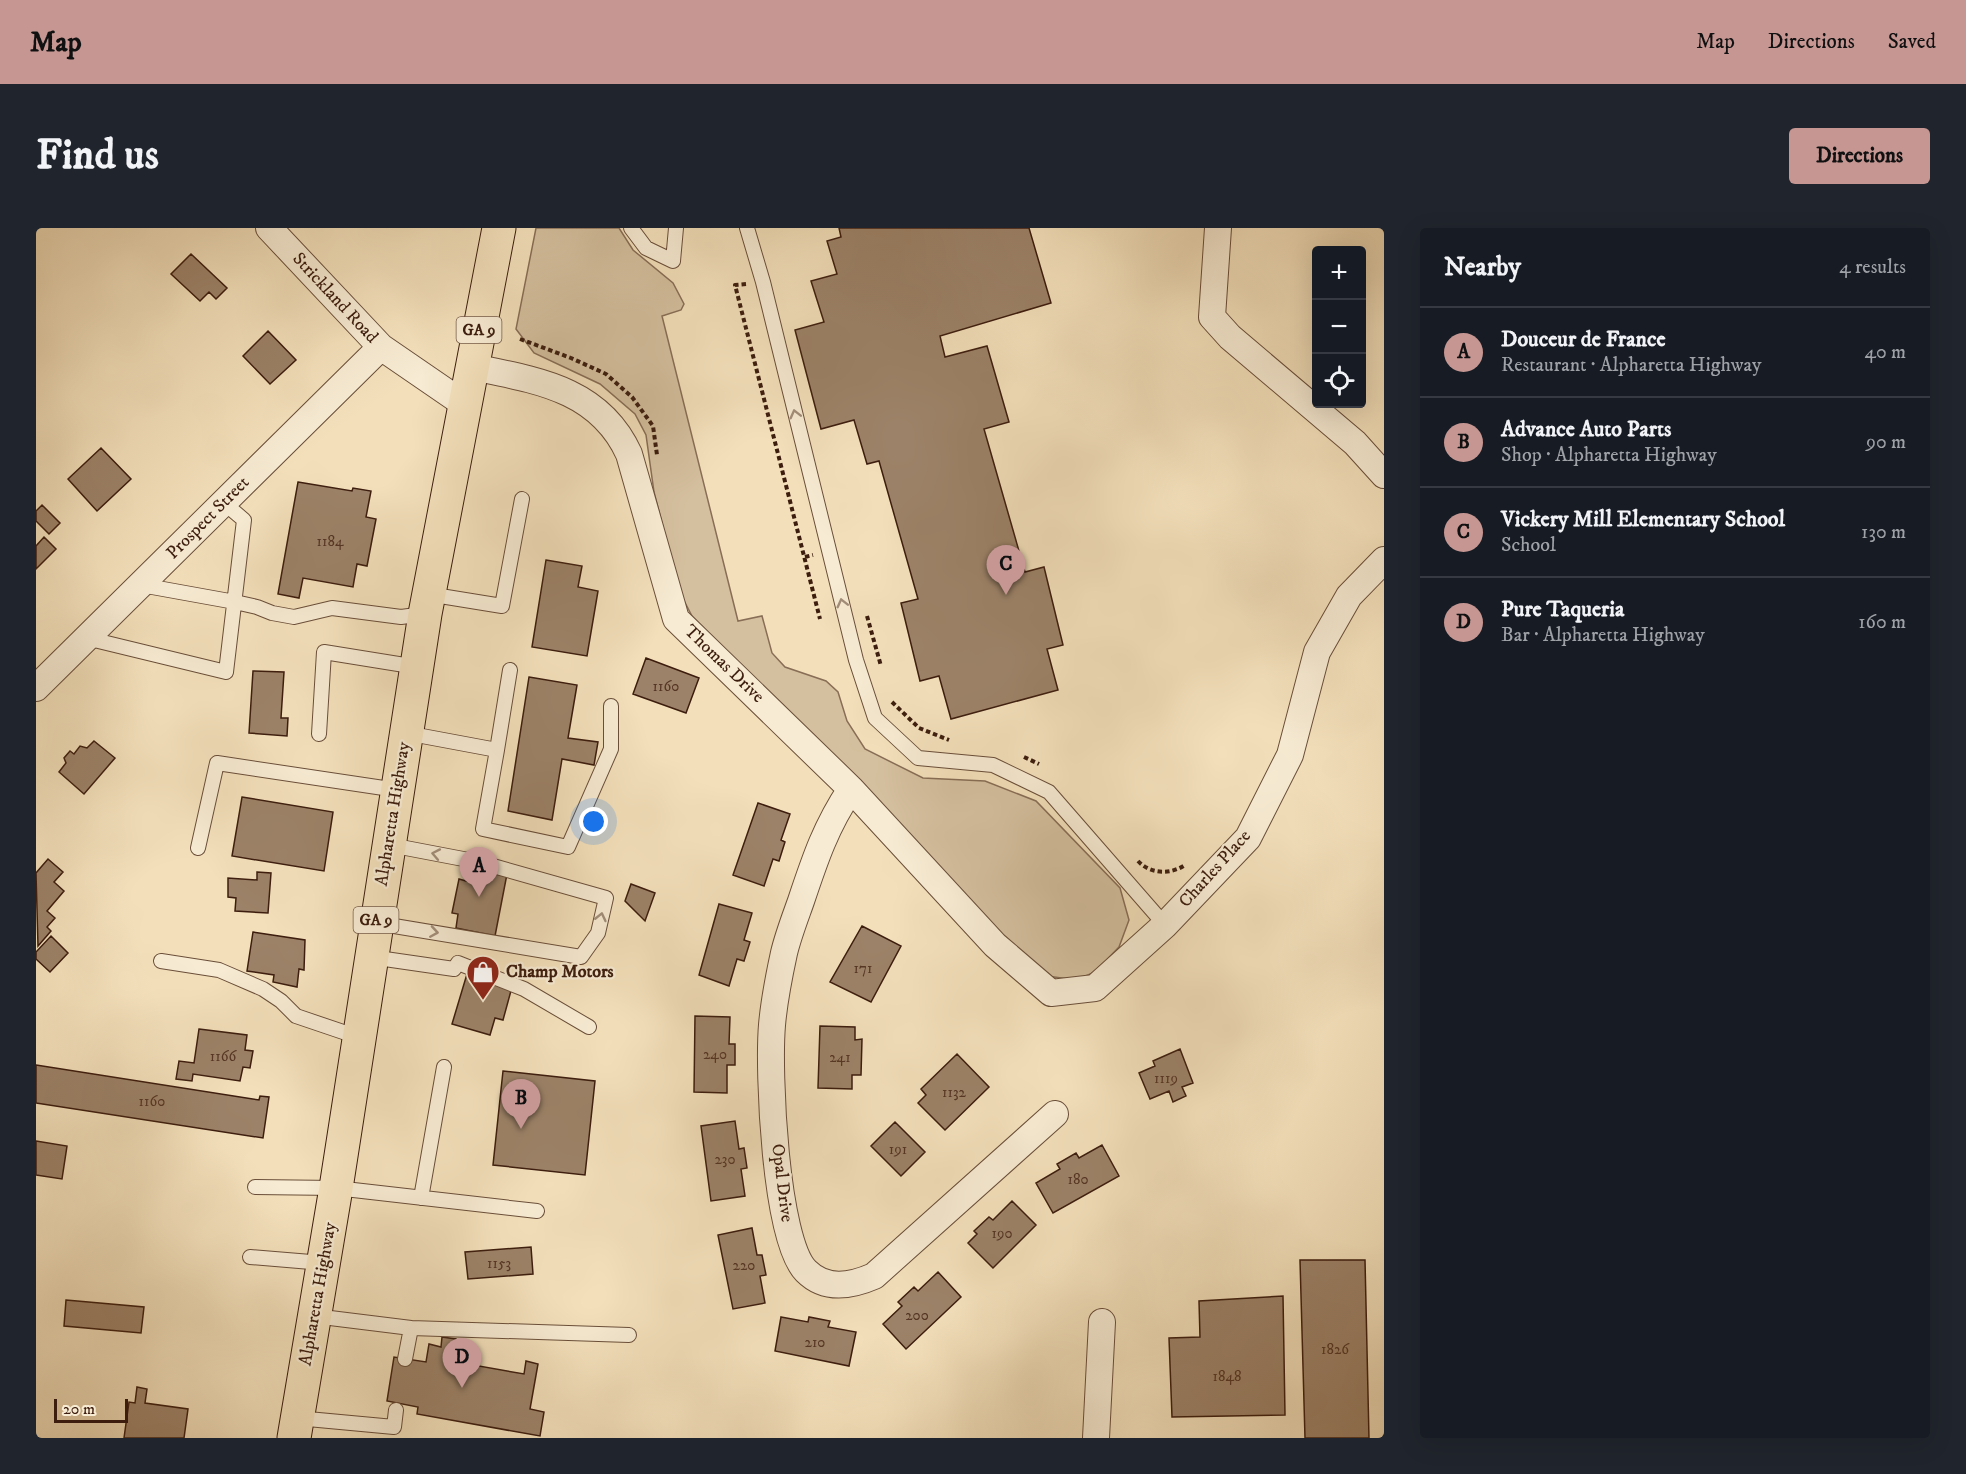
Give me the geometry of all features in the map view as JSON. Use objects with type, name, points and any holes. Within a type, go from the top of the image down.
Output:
[{"type":"highway","name":"Alpharetta Highway","points":[[296,1428],[336,1188],[427,604],[499,228]]},
{"type":"street","name":"Strickland Road","points":[[269,228],[381,347],[464,404]]},
{"type":"street","points":[[1218,228],[1212,317],[1230,337],[1355,443],[1384,475]]},
{"type":"street","name":"Prospect Street","points":[[36,688],[381,347]]},
{"type":"street","name":"Thomas Drive","points":[[472,367],[547,385],[585,401],[608,420],[621,436],[629,453],[676,619],[851,789],[995,945]]},
{"type":"street","name":"Charles Place","points":[[995,945],[1051,993],[1095,988],[1165,925],[1248,838],[1290,755],[1317,652],[1349,596],[1384,560]]},
{"type":"street","name":"Opal Drive","points":[[851,789],[831,819],[817,852],[784,952],[772,1025],[771,1084],[782,1204],[792,1247],[806,1271],[823,1282],[839,1286],[855,1285],[874,1276],[1055,1114]]},
{"type":"street","points":[[1096,1438],[1101,1322]]},
{"type":"lane","points":[[631,228],[646,248],[673,261],[676,228]]},
{"type":"lane","points":[[747,228],[763,282],[856,660],[875,718],[918,758],[993,765],[1049,792],[1165,925]]},
{"type":"lane","points":[[141,585],[235,602],[257,607],[272,614],[294,617],[332,608],[401,617],[427,604],[502,606],[522,499]]},
{"type":"lane","points":[[86,638],[226,672],[244,520],[224,503]]},
{"type":"lane","points":[[319,734],[324,652],[417,667]]},
{"type":"lane","points":[[510,670],[483,829],[568,847],[611,749],[610,706]]},
{"type":"lane","points":[[406,733],[496,750]]},
{"type":"lane","points":[[198,848],[217,763],[397,790]]},
{"type":"lane","points":[[376,923],[581,957],[598,933],[606,898],[479,862],[388,845]]},
{"type":"lane","points":[[371,957],[454,969],[458,963],[524,989],[589,1027]]},
{"type":"lane","points":[[161,961],[219,970],[263,989],[281,1000],[296,1016],[358,1037]]},
{"type":"lane","points":[[421,1198],[444,1067]]},
{"type":"lane","points":[[255,1187],[336,1188],[537,1211]]},
{"type":"lane","points":[[250,1257],[323,1263]]},
{"type":"lane","points":[[314,1316],[411,1328],[629,1335]]},
{"type":"lane","points":[[405,1359],[411,1328]]},
{"type":"lane","points":[[296,1428],[394,1427],[396,1410]]},
{"type":"path","points":[[520,339],[606,374],[632,397],[654,426],[658,458]]},
{"type":"path","points":[[805,557],[829,552]]},
{"type":"path","points":[[866,612],[884,676]]},
{"type":"path","points":[[889,694],[892,704],[919,728],[958,742]]},
{"type":"path","points":[[1020,756],[1047,769]]},
{"type":"path","points":[[1130,853],[1143,867],[1156,872],[1179,870],[1194,860]]},
{"type":"shaded area","points":[[536,228],[619,228],[633,250],[673,283],[684,304],[681,310],[662,316],[738,621],[762,616],[772,653],[785,667],[826,681],[838,692],[847,721],[865,749],[923,778],[985,781],[1036,801],[1120,888],[1129,920],[1119,947],[1095,972],[1076,980],[1047,976],[1023,960],[692,616],[680,593],[654,492],[646,435],[635,414],[600,384],[534,353],[516,329]]},
{"type":"building","points":[[839,228],[1029,228],[1051,303],[940,336],[945,357],[987,346],[1009,422],[984,429],[1025,572],[1044,567],[1063,645],[1047,649],[1058,690],[951,719],[939,676],[920,681],[901,603],[918,599],[879,461],[867,464],[854,420],[821,429],[795,330],[824,322],[811,281],[837,274],[827,241],[841,237]]},
{"type":"building","points":[[191,254],[227,288],[216,299],[209,292],[200,301],[171,274]]},
{"type":"building","points":[[268,331],[296,360],[270,384],[243,356]]},
{"type":"building","points":[[101,448],[131,479],[97,511],[68,479]]},
{"type":"building","points":[[298,482],[352,491],[353,488],[371,491],[366,517],[376,519],[367,566],[357,564],[353,587],[303,578],[299,598],[278,594]]},
{"type":"building","points":[[42,505],[60,523],[49,534],[36,521],[36,511]]},
{"type":"building","points":[[44,537],[56,549],[36,569],[36,546]]},
{"type":"building","points":[[546,560],[582,566],[578,587],[598,591],[587,656],[532,647]]},
{"type":"building","points":[[646,658],[699,678],[686,713],[633,694]]},
{"type":"building","points":[[253,671],[284,672],[281,718],[288,718],[287,736],[249,733]]},
{"type":"building","points":[[529,677],[577,685],[568,738],[598,742],[594,765],[562,759],[552,820],[508,811]]},
{"type":"building","points":[[94,741],[115,758],[84,794],[59,772],[66,763],[64,758],[70,751],[74,754],[80,746],[87,748]]},
{"type":"building","points":[[242,797],[333,812],[324,871],[232,856]]},
{"type":"building","points":[[758,803],[790,814],[781,840],[785,842],[779,861],[773,859],[764,886],[733,875]]},
{"type":"building","points":[[48,859],[63,872],[54,882],[64,891],[47,911],[55,918],[47,927],[51,931],[38,946],[36,873]]},
{"type":"building","points":[[469,867],[507,874],[495,936],[456,928],[458,914],[452,913],[459,879],[466,881]]},
{"type":"building","points":[[257,872],[271,873],[268,913],[235,911],[236,898],[228,897],[228,878],[257,880]]},
{"type":"building","points":[[631,884],[655,893],[645,921],[625,901]]},
{"type":"building","points":[[719,904],[752,913],[744,940],[750,942],[744,961],[737,959],[729,986],[699,975]]},
{"type":"building","points":[[862,926],[901,946],[871,1002],[830,982]]},
{"type":"building","points":[[253,932],[305,940],[304,970],[299,969],[297,987],[273,982],[274,975],[247,971]]},
{"type":"building","points":[[51,936],[68,953],[50,972],[36,959],[36,952]]},
{"type":"building","points":[[467,974],[512,987],[503,1020],[495,1018],[490,1035],[452,1024]]},
{"type":"building","points":[[695,1016],[730,1017],[729,1044],[735,1044],[735,1065],[727,1065],[727,1093],[694,1092]]},
{"type":"building","points":[[820,1026],[855,1027],[855,1040],[862,1039],[861,1075],[852,1075],[852,1089],[818,1088]]},
{"type":"building","points":[[199,1029],[247,1035],[245,1050],[253,1051],[250,1068],[243,1067],[240,1081],[193,1074],[192,1081],[176,1079],[179,1061],[194,1063]]},
{"type":"building","points":[[1180,1049],[1193,1083],[1182,1087],[1186,1096],[1173,1102],[1169,1091],[1150,1099],[1139,1073],[1155,1066],[1153,1061]]},
{"type":"building","points":[[957,1054],[989,1087],[945,1130],[918,1103],[926,1095],[921,1089]]},
{"type":"building","points":[[36,1065],[259,1100],[260,1096],[269,1097],[263,1138],[36,1103]]},
{"type":"building","points":[[503,1071],[595,1081],[585,1175],[493,1165]]},
{"type":"building","points":[[735,1121],[739,1149],[744,1148],[747,1168],[741,1169],[745,1196],[711,1201],[701,1126]]},
{"type":"building","points":[[895,1122],[925,1152],[901,1176],[871,1146]]},
{"type":"building","points":[[36,1141],[67,1146],[62,1179],[36,1175]]},
{"type":"building","points":[[1102,1145],[1119,1176],[1053,1213],[1036,1183],[1060,1169],[1057,1164],[1076,1153],[1079,1158]]},
{"type":"building","points":[[1012,1201],[1036,1225],[993,1268],[968,1243],[977,1234],[974,1231],[989,1217],[993,1220]]},
{"type":"building","points":[[752,1228],[757,1255],[762,1255],[766,1275],[760,1276],[765,1303],[733,1309],[718,1235]]},
{"type":"building","points":[[531,1247],[533,1274],[468,1279],[465,1252]]},
{"type":"building","points":[[1300,1260],[1365,1260],[1369,1438],[1305,1438]]},
{"type":"building","points":[[938,1272],[961,1297],[906,1349],[883,1324],[902,1306],[898,1302],[914,1287],[918,1291]]},
{"type":"building","points":[[1283,1296],[1285,1415],[1172,1417],[1169,1338],[1200,1337],[1199,1301]]},
{"type":"building","points":[[66,1300],[144,1307],[141,1333],[64,1326]]},
{"type":"building","points":[[781,1317],[808,1322],[809,1317],[830,1321],[828,1327],[856,1332],[849,1366],[775,1351]]},
{"type":"building","points":[[442,1337],[456,1339],[454,1349],[475,1353],[473,1365],[524,1374],[526,1361],[538,1364],[530,1409],[544,1412],[540,1436],[417,1414],[418,1407],[387,1401],[394,1357],[426,1362],[429,1344],[441,1347]]},
{"type":"building","points":[[137,1387],[147,1389],[145,1403],[188,1409],[184,1438],[124,1438],[129,1402],[135,1403]]},
{"type":"place","name":"Vickery Mill Elementary School","points":[[1006,595]]},
{"type":"place","name":"Douceur de France","points":[[479,897]]},
{"type":"place","name":"Champ Motors","points":[[483,1001]]},
{"type":"place","name":"Advance Auto Parts","points":[[521,1129]]},
{"type":"place","name":"Pure Taqueria","points":[[462,1388]]}]
